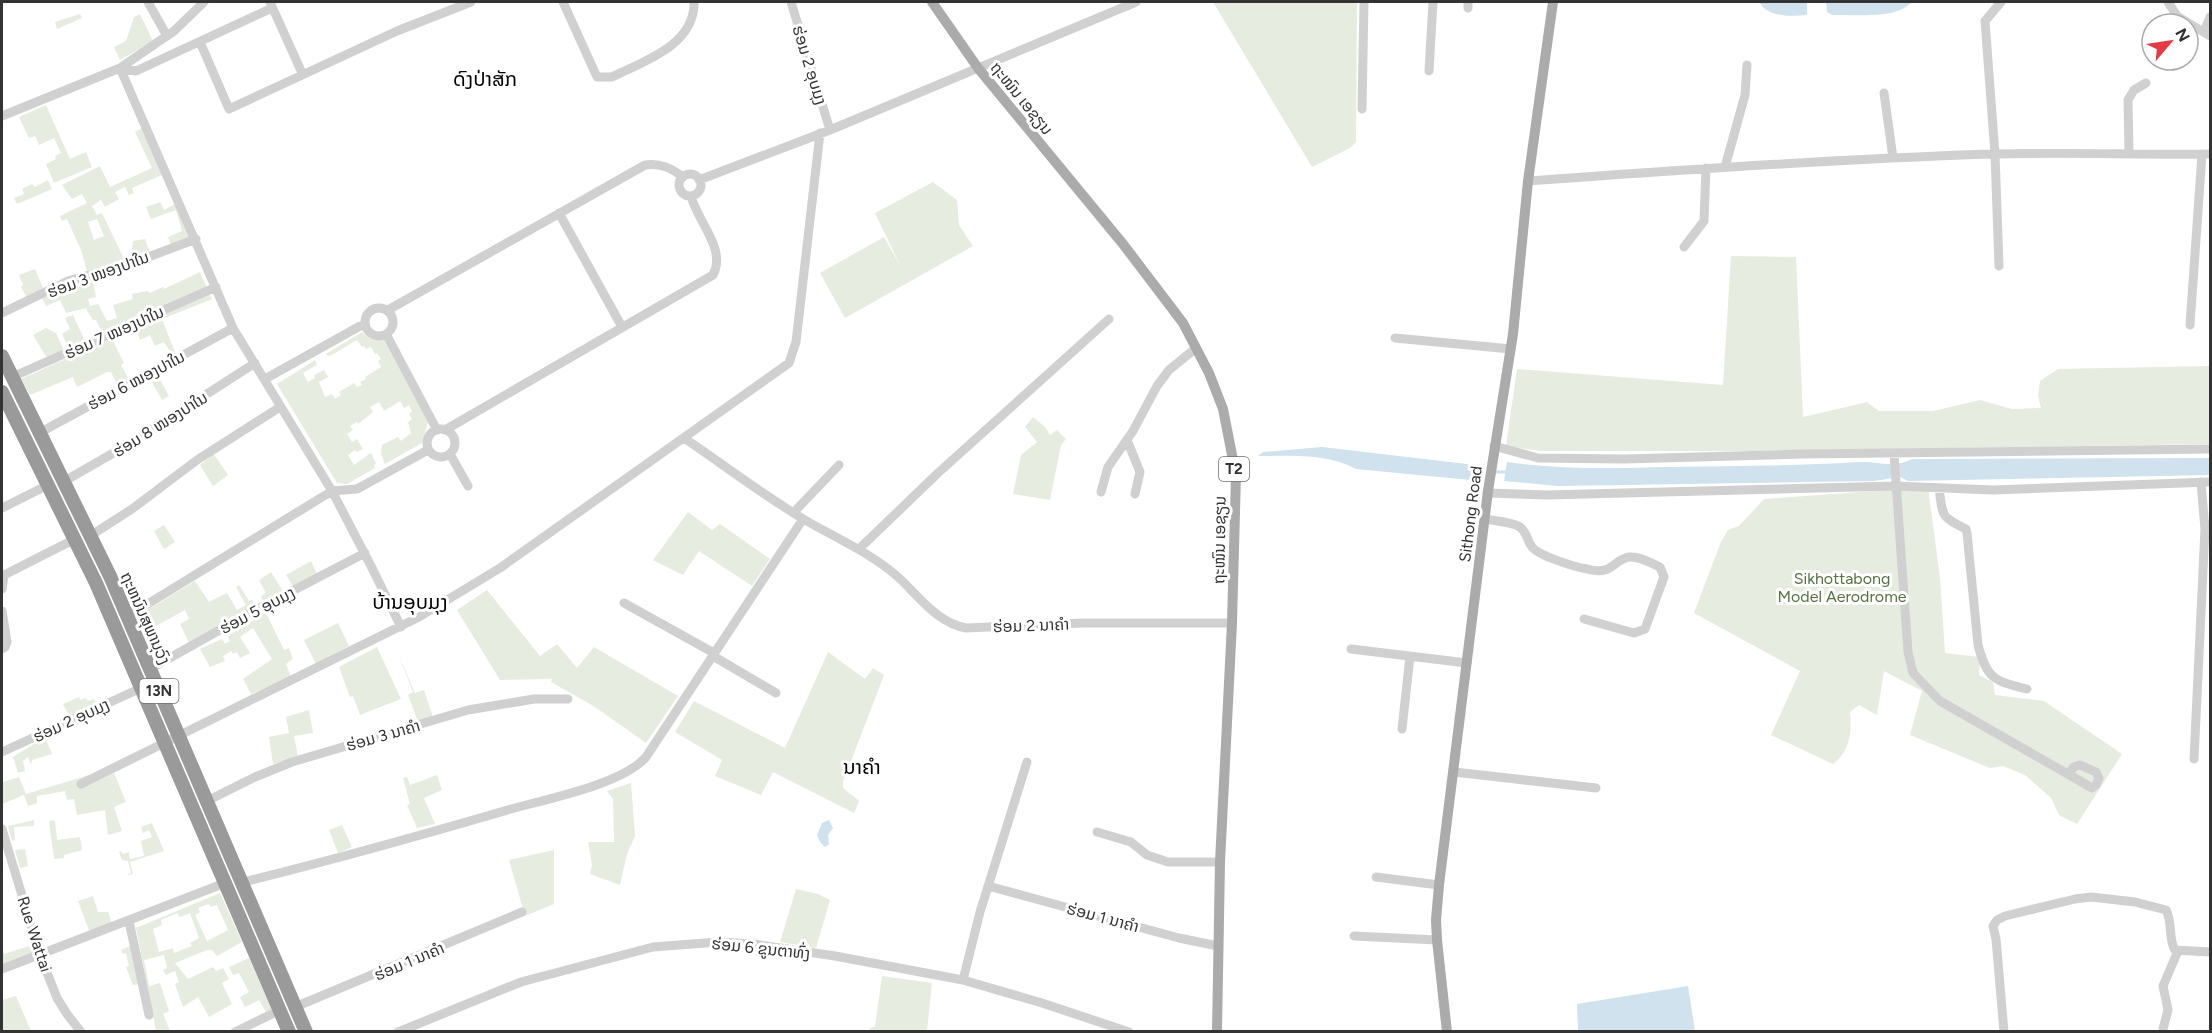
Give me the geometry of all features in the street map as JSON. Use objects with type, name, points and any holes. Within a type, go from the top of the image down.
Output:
[{"type":"highway","name":"ຖະຫນົນສຸພານຸວົງ","points":[[2,356],[128,616],[306,1032]]},
{"type":"highway","name":"ຖະຫນົນສຸພານຸວົງ","points":[[2,393],[75,539],[289,1032]]},
{"type":"main road","name":"ຖະໜົນ ເອຊຽນ","points":[[932,2],[978,68],[1123,244],[1183,323],[1209,373],[1223,409],[1236,475],[1232,623],[1220,862],[1217,1032]]},
{"type":"main road","name":"Sithong Road","points":[[1447,1032],[1437,940],[1439,885],[1494,446],[1511,349],[1528,182],[1553,2]]},
{"type":"street","points":[[148,2],[167,36]]},
{"type":"street","points":[[2,116],[120,68],[167,36],[204,2]]},
{"type":"street","points":[[200,42],[229,109],[397,31],[471,2]]},
{"type":"street","points":[[563,2],[597,77],[605,78],[612,77],[662,51],[683,35],[692,18],[694,2]]},
{"type":"street","name":"ຮ່ອມ 2 ອຸບມຸງ","points":[[791,2],[825,131]]},
{"type":"street","points":[[699,180],[825,131],[1136,2]]},
{"type":"street","points":[[1362,109],[1364,2]]},
{"type":"street","points":[[1429,71],[1433,2]]},
{"type":"street","points":[[1999,266],[1995,154],[1985,21],[2001,2]]},
{"type":"street","points":[[2168,2],[2177,16],[2207,34],[2211,17]]},
{"type":"street","points":[[120,68],[136,71],[200,42],[271,5],[302,74]]},
{"type":"street","points":[[1725,167],[1745,95],[1747,65]]},
{"type":"street","points":[[120,68],[196,238],[233,328],[332,492],[401,627]]},
{"type":"street","points":[[2129,154],[2128,100],[2134,90],[2146,83]]},
{"type":"street","points":[[1884,93],[1893,158]]},
{"type":"street","points":[[81,784],[401,627],[500,568],[789,363],[794,352],[825,131]]},
{"type":"street","points":[[1528,182],[1706,168],[1893,158],[1995,154],[2206,154],[2190,325]]},
{"type":"street","points":[[388,310],[645,165],[656,164],[669,167],[683,177]]},
{"type":"street","points":[[1684,247],[1704,221],[1706,168]]},
{"type":"street","points":[[690,174],[699,180],[700,190],[692,196],[685,195],[680,190],[679,183],[683,177],[690,174]]},
{"type":"street","points":[[428,450],[428,436],[713,275],[718,262],[716,250],[694,209],[692,196]]},
{"type":"street","points":[[559,213],[622,327]]},
{"type":"street","name":"ຮ່ອມ 3 ໜອງປາໃນ","points":[[2,314],[68,281],[135,262],[196,238]]},
{"type":"street","name":"ຮ່ອມ 7 ໜອງປາໃນ","points":[[12,377],[216,287]]},
{"type":"street","points":[[379,307],[388,310],[394,323],[386,334],[372,335],[365,326],[365,318],[370,310],[379,307]]},
{"type":"street","points":[[859,549],[1109,319]]},
{"type":"street","points":[[265,379],[360,326],[365,326]]},
{"type":"street","name":"ຮ່ອມ 6 ໜອງປາໃນ","points":[[39,433],[233,328]]},
{"type":"street","points":[[386,334],[441,430],[449,432],[454,440],[454,448],[450,454],[440,457],[428,450]]},
{"type":"street","points":[[1395,338],[1511,349]]},
{"type":"street","points":[[1101,492],[1108,467],[1127,440],[1163,378],[1196,348]]},
{"type":"street","name":"ຮ່ອມ 8 ໜອງປາໃນ","points":[[63,482],[129,444],[255,363]]},
{"type":"street","points":[[90,536],[132,509],[196,459],[280,407]]},
{"type":"street","name":"ຮ່ອມ 2 ນາຄຳ","points":[[684,438],[803,519],[859,549],[896,575],[950,624],[966,628],[1083,623],[1232,623]]},
{"type":"street","points":[[1127,440],[1140,472],[1135,494]]},
{"type":"street","points":[[1494,446],[1538,458],[1624,459],[1894,457],[2211,449]]},
{"type":"street","points":[[128,616],[332,492],[357,489],[428,450]]},
{"type":"street","points":[[450,454],[468,486]]},
{"type":"street","points":[[1894,457],[1908,652],[1913,673],[1940,701],[2068,774]]},
{"type":"street","points":[[794,512],[839,465]]},
{"type":"street","points":[[1488,492],[1547,495],[1895,483],[1939,488],[1994,490],[2206,482],[2194,759]]},
{"type":"street","points":[[2,508],[48,485]]},
{"type":"street","points":[[1939,488],[1945,517],[1949,522],[1966,529],[1968,533],[1978,645],[1986,669],[2000,682],[2027,688]]},
{"type":"street","points":[[243,882],[440,830],[580,789],[624,774],[638,766],[803,519]]},
{"type":"street","points":[[1485,519],[1519,526],[1524,531],[1530,546],[1537,552],[1585,569],[1598,572],[1609,569],[1628,557],[1638,557],[1660,567],[1664,577],[1645,629],[1634,633],[1584,619]]},
{"type":"street","points":[[2,589],[4,576],[75,539]]},
{"type":"street","name":"ຮ່ອມ 5 ອຸບມຸງ","points":[[150,669],[250,613],[365,553]]},
{"type":"street","points":[[624,603],[776,693]]},
{"type":"street","points":[[2,611],[7,642],[2,648]]},
{"type":"street","points":[[1351,649],[1467,663]]},
{"type":"street","points":[[1402,729],[1410,656]]},
{"type":"street","name":"ຮ່ອມ 2 ອຸບມຸງ","points":[[2,752],[141,688]]},
{"type":"street","name":"ຮ່ອມ 3 ນາຄຳ","points":[[207,801],[292,762],[468,710],[534,699],[568,699]]},
{"type":"street","points":[[963,980],[988,886],[1027,762]]},
{"type":"street","points":[[1454,772],[1596,788]]},
{"type":"street","name":"Rue Wattai","points":[[2,829],[40,955],[60,1005],[81,1032]]},
{"type":"street","points":[[1097,832],[1131,842],[1147,855],[1168,862],[1220,862]]},
{"type":"street","points":[[1376,877],[1439,885]]},
{"type":"street","points":[[2,969],[225,883]]},
{"type":"street","name":"ຮ່ອມ 1 ນາຄຳ","points":[[988,886],[1179,938],[1218,946]]},
{"type":"street","points":[[2004,1032],[1993,926],[1997,920],[2005,916],[2091,897],[2135,902],[2166,910],[2172,945],[2178,951],[2211,952]]},
{"type":"street","name":"ຮ່ອມ 1 ນາຄຳ","points":[[295,1007],[522,912]]},
{"type":"street","points":[[129,921],[149,1015]]},
{"type":"street","points":[[1354,936],[1437,940]]},
{"type":"street","name":"ຮ່ອມ 6 ຂູນຕາທົ່ງ","points":[[398,1032],[521,982],[653,947],[718,942],[835,956],[963,980],[1122,1030]]},
{"type":"street","points":[[2163,1029],[2168,1010],[2163,986],[2178,951]]},
{"type":"street","points":[[235,1032],[280,1010]]},
{"type":"green space","points":[[1213,2],[1357,2],[1356,142],[1350,148],[1312,167]]},
{"type":"green space","points":[[80,14],[82,18],[57,29],[55,22]]},
{"type":"green space","points":[[140,14],[153,41],[120,60],[114,47],[126,41],[134,17]]},
{"type":"green space","points":[[46,105],[70,159],[86,152],[92,167],[54,183],[46,164],[56,159],[55,156],[61,153],[54,138],[39,145],[35,136],[29,138],[19,117]]},
{"type":"green space","points":[[142,128],[162,175],[132,188],[134,193],[129,195],[125,187],[115,192],[119,199],[105,207],[101,200],[92,206],[97,215],[102,213],[124,259],[87,271],[81,250],[67,219],[62,221],[60,216],[87,203],[82,194],[72,199],[62,185],[100,166],[110,187],[152,168],[135,132]],"holes":[[[97,219],[104,236],[94,240],[88,222]]]},
{"type":"green space","points":[[48,180],[52,189],[17,204],[14,198],[24,194],[22,189],[32,184],[35,187]]},
{"type":"green space","points":[[933,182],[957,200],[959,225],[973,246],[845,318],[820,273],[884,237],[900,265],[875,213]]},
{"type":"green space","points":[[160,202],[164,210],[175,204],[191,244],[173,252],[168,237],[182,231],[176,210],[151,219],[146,207]]},
{"type":"green space","points":[[145,239],[150,253],[130,260],[133,241]]},
{"type":"green space","points":[[1731,256],[1796,257],[1803,417],[1867,402],[1879,411],[1933,411],[1980,400],[2012,409],[2041,408],[2038,396],[2040,381],[2058,369],[2210,366],[2210,444],[1752,451],[1540,451],[1506,446],[1517,369],[1723,385]]},
{"type":"green space","points":[[35,269],[43,288],[27,298],[21,287],[23,285],[19,275]]},
{"type":"green space","points":[[200,272],[212,299],[162,319],[176,355],[173,356],[164,342],[155,346],[150,335],[140,340],[136,329],[111,337],[124,363],[121,365],[129,380],[118,386],[111,372],[107,372],[77,387],[73,377],[30,395],[21,379],[72,356],[62,334],[70,329],[65,318],[73,315],[85,341],[102,332],[87,308],[66,313],[60,300],[46,306],[42,298],[92,277],[96,297],[88,299],[90,306],[98,304],[107,321],[117,318],[113,305],[133,299],[132,294],[148,291],[150,293],[163,287],[164,289]]},
{"type":"green space","points":[[46,328],[56,333],[64,351],[47,358],[33,335]]},
{"type":"green space","points":[[362,332],[369,338],[384,340],[428,422],[422,443],[385,464],[381,454],[382,445],[398,437],[401,441],[411,433],[408,422],[412,419],[409,414],[412,411],[409,405],[404,408],[400,401],[384,411],[379,402],[370,407],[373,412],[358,424],[357,422],[350,426],[353,430],[347,434],[352,442],[357,439],[363,449],[357,452],[355,450],[348,455],[354,465],[371,453],[376,463],[375,468],[347,484],[337,483],[277,384],[315,360],[317,365],[303,373],[308,382],[315,378],[314,375],[324,370],[328,377],[319,382],[325,397],[332,394],[335,399],[341,395],[339,392],[354,383],[357,387],[362,385],[360,382],[366,379],[365,377],[381,367],[378,361],[381,359],[371,347],[366,349],[362,347],[357,340],[330,356],[326,354]]},
{"type":"green space","points":[[159,378],[169,396],[162,400],[152,382]]},
{"type":"green space","points":[[1033,417],[1045,427],[1050,435],[1057,430],[1066,439],[1061,445],[1050,500],[1013,494],[1021,455],[1037,442],[1025,427]]},
{"type":"green space","points":[[214,454],[228,475],[213,486],[200,465]]},
{"type":"green space","name":"Sikhottabong Model Aerodrome","points":[[1928,487],[1940,578],[1945,653],[1980,657],[1979,675],[1993,682],[1995,695],[2044,701],[2122,754],[2077,824],[2059,815],[2051,798],[2025,775],[2003,766],[1990,768],[1910,735],[1922,691],[1884,671],[1877,715],[1859,705],[1850,712],[1849,741],[1839,759],[1833,764],[1771,735],[1800,671],[1694,613],[1720,544],[1728,530],[1739,526],[1764,499]]},
{"type":"green space","points":[[688,512],[712,530],[720,524],[770,559],[752,586],[699,551],[683,575],[653,560]]},
{"type":"green space","points":[[164,525],[175,542],[164,549],[154,531]]},
{"type":"green space","points":[[311,561],[317,574],[294,588],[286,575]]},
{"type":"green space","points":[[271,572],[284,593],[263,604],[261,596],[266,593],[259,580]]},
{"type":"green space","points":[[195,581],[209,602],[227,593],[237,610],[246,605],[236,587],[239,585],[249,601],[252,600],[257,608],[189,643],[180,624],[189,619],[185,610],[145,632],[139,615]]},
{"type":"green space","points":[[487,590],[540,656],[557,644],[577,668],[594,647],[678,696],[646,743],[595,707],[551,682],[552,679],[500,680],[457,610]]},
{"type":"green space","points":[[266,613],[284,650],[289,648],[293,659],[286,664],[291,677],[251,694],[243,679],[272,659],[253,628],[240,637],[250,653],[240,658],[237,652],[233,654],[231,651],[223,656],[225,661],[210,667],[200,649],[222,639],[225,644],[230,641],[228,636]]},
{"type":"green space","points":[[338,623],[349,646],[316,664],[304,640]]},
{"type":"green space","points":[[377,647],[401,699],[360,715],[353,696],[350,697],[339,667]]},
{"type":"green space","points":[[828,652],[865,679],[873,668],[884,675],[843,782],[843,788],[859,801],[854,813],[773,772],[761,795],[715,776],[722,760],[675,732],[694,701],[785,748]]},
{"type":"green space","points":[[398,653],[415,693],[424,690],[433,717],[418,722],[408,695],[413,692]]},
{"type":"green space","points":[[79,697],[80,700],[94,699],[97,705],[62,722],[61,718],[68,714],[63,704]]},
{"type":"green space","points":[[309,710],[313,733],[294,736],[298,757],[273,764],[269,737],[289,733],[286,717]]},
{"type":"green space","points":[[45,737],[52,754],[32,760],[31,765],[28,757],[23,761],[25,771],[18,773],[13,757]]},
{"type":"green space","points":[[114,773],[126,802],[114,807],[122,831],[108,835],[105,810],[77,815],[74,799],[67,800],[65,791],[37,796],[37,803],[28,806],[24,795],[2,804],[3,782],[19,777],[26,794],[89,775],[93,783]]},
{"type":"green space","points":[[437,775],[442,790],[424,798],[435,824],[417,828],[407,805],[410,804],[403,778],[407,777],[410,785]]},
{"type":"green space","points":[[631,783],[635,836],[627,854],[620,885],[590,874],[592,865],[588,842],[614,842],[613,799],[607,791]]},
{"type":"green space","points":[[34,820],[34,826],[14,827],[15,840],[12,841],[8,826]]},
{"type":"green space","points":[[55,820],[57,840],[80,837],[82,850],[64,855],[64,858],[54,859],[49,821]]},
{"type":"green space","points":[[152,823],[164,851],[130,862],[133,874],[126,876],[131,873],[128,861],[122,860],[119,852],[123,854],[129,852],[130,859],[144,856],[141,841],[152,837],[149,830],[143,833],[141,827]]},
{"type":"green space","points":[[342,825],[352,847],[338,853],[329,830]]},
{"type":"green space","points":[[25,849],[28,866],[20,868],[15,850]]},
{"type":"green space","points":[[554,850],[554,904],[525,916],[509,860]]},
{"type":"green space","points":[[796,889],[818,894],[830,900],[816,948],[780,942]]},
{"type":"green space","points":[[220,893],[242,942],[217,956],[212,950],[207,950],[175,963],[188,979],[213,967],[216,971],[223,968],[229,979],[222,983],[232,1004],[209,1017],[198,997],[183,1007],[175,984],[179,982],[175,971],[166,975],[163,970],[167,968],[164,955],[144,960],[149,986],[160,983],[169,1011],[163,1014],[170,1031],[156,1031],[136,928]],"holes":[[[209,904],[211,907],[217,905],[228,930],[207,941],[195,915],[200,912],[198,908]],[[177,913],[180,917],[190,913],[199,938],[190,943],[192,946],[174,953],[173,948],[159,952],[153,929],[162,925],[161,920]]]},
{"type":"green space","points":[[93,896],[98,912],[108,912],[112,924],[90,933],[78,901]]},
{"type":"green space","points":[[32,945],[35,954],[2,965],[2,948],[4,954]]},
{"type":"green space","points":[[132,945],[141,984],[133,985],[126,967],[129,966],[126,953],[123,954],[121,950]]},
{"type":"green space","points":[[249,958],[272,1009],[266,1012],[259,1000],[245,1007],[240,997],[249,992],[239,973],[233,975],[229,967]]},
{"type":"green space","points":[[882,976],[932,983],[927,1031],[869,1031],[875,1026]]},
{"type":"green space","points":[[16,996],[31,1031],[3,1031],[2,1000]]},
{"type":"water","points":[[1759,2],[1807,2],[1807,15],[1787,16],[1774,13],[1768,11]]},
{"type":"water","points":[[1826,2],[1912,2],[1905,8],[1886,14],[1832,15],[1827,12]]},
{"type":"water","points":[[1322,447],[1484,466],[1481,481],[1356,469],[1321,458],[1258,456],[1263,452]]},
{"type":"water","points":[[2210,458],[2210,475],[1908,481],[1900,477],[1874,481],[1558,486],[1504,481],[1507,462],[1609,468],[1859,462],[1898,464],[1912,459]]},
{"type":"water","points":[[829,820],[833,828],[828,835],[829,844],[825,847],[817,835],[822,823]]},
{"type":"water","points":[[1688,986],[1695,1031],[1578,1031],[1577,1004]]},
{"type":"waterway","points":[[1495,472],[1509,472]]},
{"type":"district","name":"ດົງປ່າສັກ","points":[[485,79]]},
{"type":"district","name":"ບ້ານອຸບມຸງ","points":[[410,602]]},
{"type":"district","name":"ນາຄຳ","points":[[862,767]]}]
